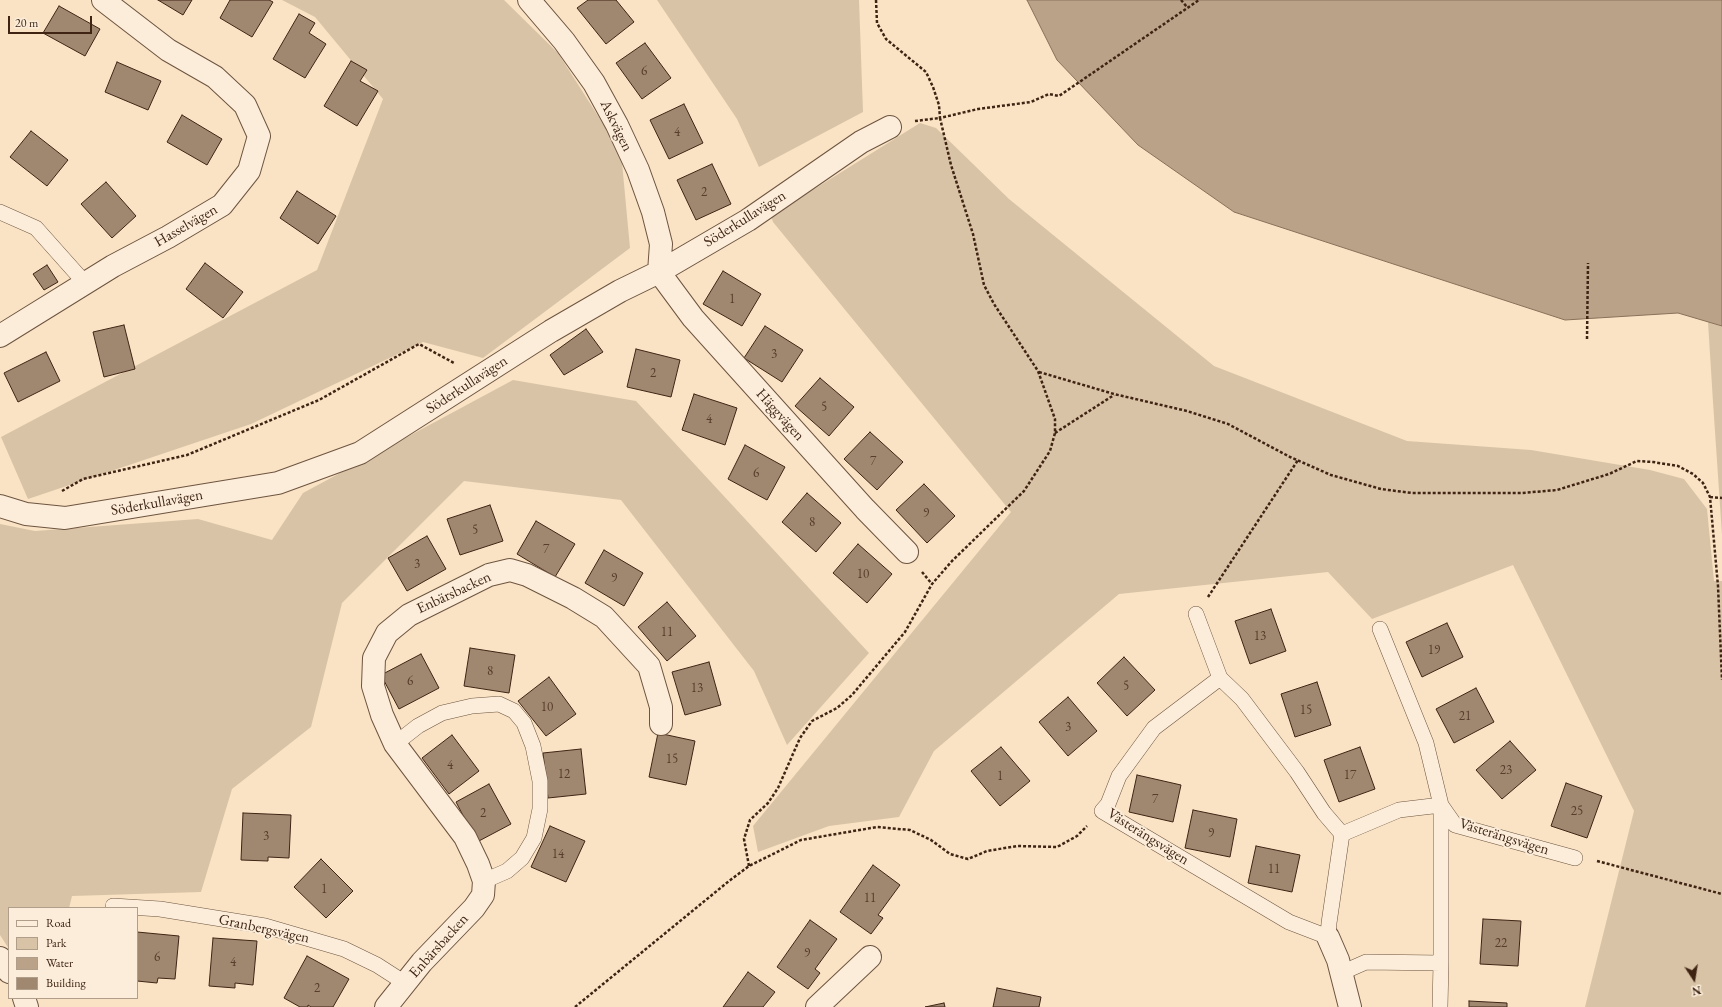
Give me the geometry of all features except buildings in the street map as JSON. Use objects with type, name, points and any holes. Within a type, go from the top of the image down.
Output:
[{"type":"street","name":"Hasselvägen","points":[[0,336],[84,283],[168,237],[222,205],[249,171],[259,136],[245,105],[215,77],[168,50],[103,0]]},
{"type":"street","name":"Askvägen","points":[[529,0],[564,41],[594,83],[617,125],[638,170],[654,212],[661,244],[659,272]]},
{"type":"street","name":"Söderkullavägen","points":[[0,506],[26,514],[65,518],[278,483],[360,453],[572,319],[620,291],[659,272],[748,220],[861,142],[890,127]]},
{"type":"street","name":"Häggvägen","points":[[659,272],[693,318],[865,509],[907,552]]},
{"type":"street","name":"Enbärsbacken","points":[[386,1007],[422,962],[474,908],[483,895],[484,881],[478,864],[465,837],[395,744],[382,715],[373,686],[374,658],[387,633],[409,615],[450,593],[489,575],[510,570],[534,578],[573,598],[604,617],[649,666],[661,707],[661,724]]},
{"type":"street","points":[[1328,937],[1338,960],[1350,1007]]},
{"type":"street","points":[[817,1007],[870,957]]},
{"type":"street","points":[[0,958],[8,970]]},
{"type":"lane","points":[[0,212],[36,228],[84,283]]},
{"type":"lane","points":[[1196,614],[1220,678],[1242,699],[1297,772],[1324,813],[1342,834],[1328,937]]},
{"type":"lane","name":"Västerängsvägen","points":[[1380,629],[1426,743],[1441,806],[1440,1007]]},
{"type":"lane","name":"Västerängsvägen","points":[[1220,678],[1154,728],[1119,776],[1108,804],[1102,811],[1289,922],[1328,937]]},
{"type":"lane","points":[[395,744],[418,726],[442,713],[472,706],[499,704],[514,711],[524,723],[533,746],[540,781],[540,809],[534,838],[522,858],[507,871],[484,881]]},
{"type":"lane","points":[[1342,834],[1399,810],[1441,806]]},
{"type":"lane","name":"Västerängsvägen","points":[[1441,806],[1455,825],[1575,858]]},
{"type":"lane","name":"Granbergsvägen","points":[[112,906],[128,907]]},
{"type":"lane","name":"Granbergsvägen","points":[[138,908],[160,909],[265,926],[344,949],[376,964],[405,983]]},
{"type":"lane","points":[[1341,973],[1366,962],[1441,964]]},
{"type":"path","points":[[749,866],[744,839],[750,820],[768,803],[778,788],[800,738],[812,721],[837,708],[852,695],[905,632],[932,584],[952,561],[1024,491],[1050,451],[1056,433],[1055,419],[1038,372],[994,304],[984,285],[973,234],[951,165],[940,118],[939,105],[933,87],[926,72],[886,39],[877,23],[876,0]]},
{"type":"path","points":[[1181,0],[1187,7]]},
{"type":"path","points":[[890,127],[906,122],[940,118],[978,109],[1031,102],[1049,94],[1059,96],[1198,0]]},
{"type":"path","points":[[1587,339],[1588,263]]},
{"type":"path","points":[[57,493],[84,479],[187,455],[319,400],[419,344],[479,377]]},
{"type":"path","points":[[1038,372],[1114,394],[1187,411],[1228,424],[1298,460],[1331,474],[1381,489],[1412,493],[1522,494],[1556,490],[1609,474],[1637,461],[1678,466],[1693,474],[1703,484],[1710,497],[1718,586],[1722,680]]},
{"type":"path","points":[[1056,433],[1114,394]]},
{"type":"path","points":[[1196,614],[1298,460]]},
{"type":"path","points":[[1710,497],[1722,498]]},
{"type":"path","points":[[575,1007],[749,866],[801,840],[877,827],[910,830],[931,840],[950,854],[968,859],[987,851],[1017,846],[1057,848],[1077,836],[1102,811]]},
{"type":"path","points":[[1575,858],[1592,860],[1722,894]]},
{"type":"green space","points":[[282,0],[504,0],[558,53],[621,152],[630,248],[483,358],[423,342],[251,424],[28,499],[1,437],[317,270],[383,99],[315,17]]},
{"type":"green space","points":[[657,0],[859,0],[863,112],[759,167],[737,119]]},
{"type":"green space","points":[[920,123],[936,128],[1009,199],[1214,366],[1407,441],[1531,450],[1650,470],[1684,479],[1707,509],[1714,581],[1722,581],[1722,1007],[1585,1007],[1634,811],[1513,565],[1372,619],[1328,572],[1119,594],[934,751],[899,817],[829,826],[758,852],[753,826],[1011,512],[773,222],[771,216]]},
{"type":"green space","points":[[1708,322],[1722,326],[1722,535],[1713,402]]},
{"type":"green space","points":[[513,380],[636,401],[869,653],[787,745],[754,671],[621,500],[464,481],[342,603],[311,727],[232,789],[201,892],[72,896],[69,907],[8,907],[8,947],[0,935],[0,524],[35,531],[198,519],[272,540],[303,493]]},
{"type":"water","points":[[1027,0],[1722,0],[1722,326],[1678,313],[1565,320],[1234,212],[1138,145],[1057,60]]}]
